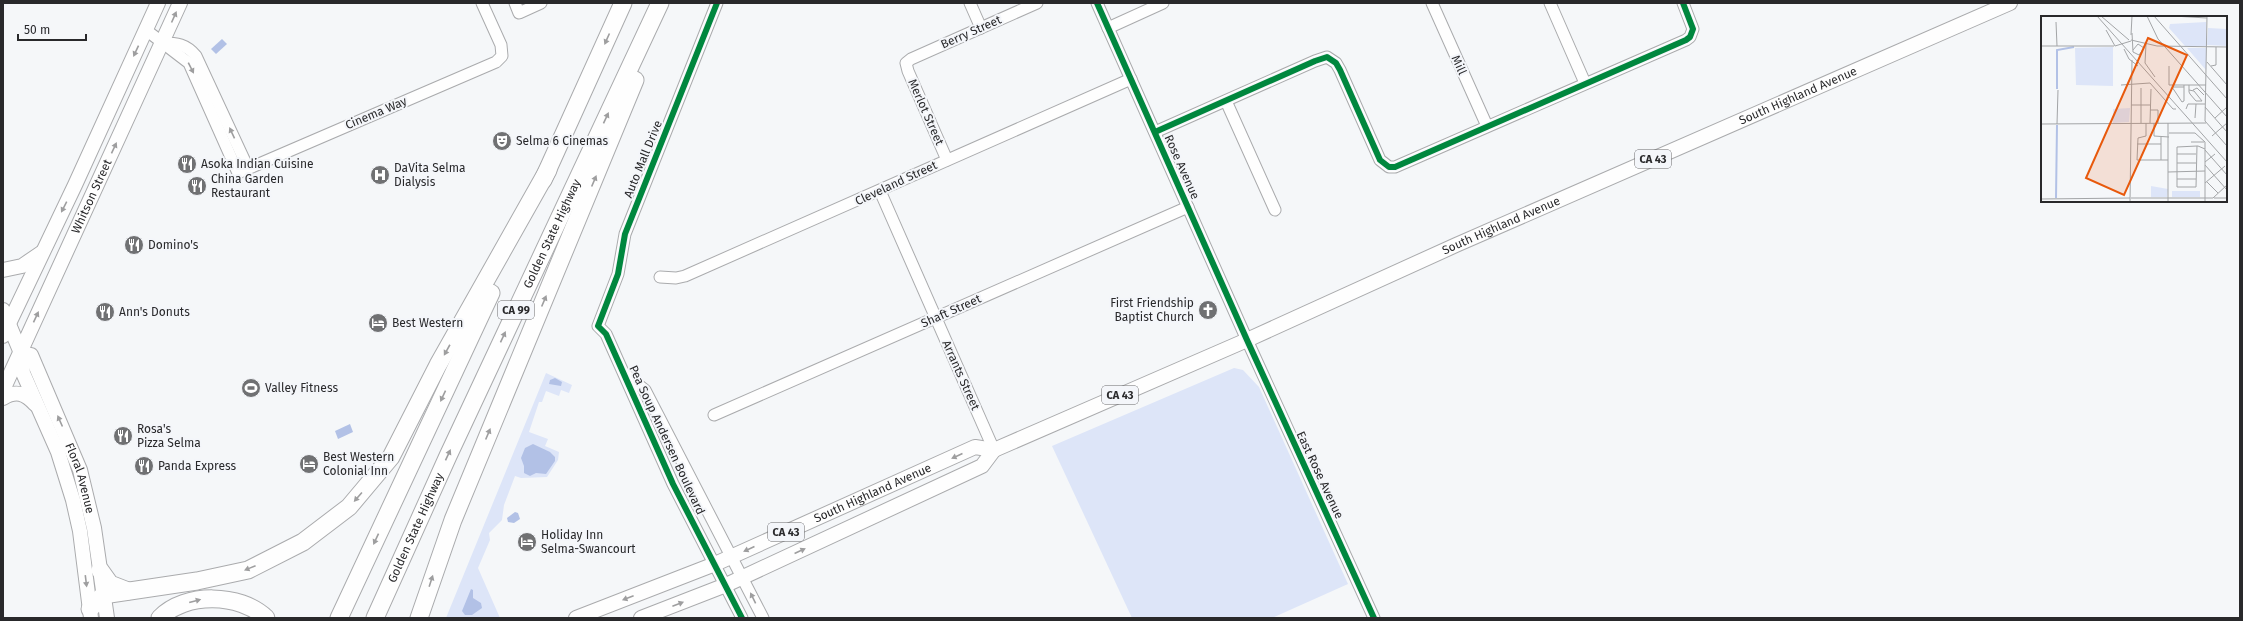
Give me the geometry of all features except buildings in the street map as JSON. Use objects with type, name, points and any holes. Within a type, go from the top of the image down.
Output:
[{"type":"highway","name":"CA 99","points":[[339,618],[548,170],[622,3]]},
{"type":"highway","name":"Golden State Highway","points":[[375,618],[448,456],[660,3]]},
{"type":"highway","points":[[419,618],[453,520],[666,3]]},
{"type":"highway","points":[[90,614],[103,595],[197,581],[248,570],[303,542],[349,507],[391,457],[438,366],[548,170]]},
{"type":"highway","points":[[100,570],[110,584],[128,591]]},
{"type":"highway","points":[[160,618],[181,605],[204,598],[235,602],[258,611],[266,618]]},
{"type":"main road","name":"Whitson Street","points":[[3,336],[6,316],[41,253],[75,185],[158,3]]},
{"type":"main road","name":"Whitson Street","points":[[3,390],[180,3]]},
{"type":"main road","name":"South Highland Avenue","points":[[641,618],[726,585],[982,466],[994,450],[1247,340],[1462,242],[2010,3]]},
{"type":"main road","points":[[94,190],[90,185],[88,177],[112,124],[108,112]]},
{"type":"main road","points":[[60,264],[58,258],[63,240],[78,205],[75,185]]},
{"type":"main road","points":[[3,270],[22,266],[41,253]]},
{"type":"main road","name":"Floral Avenue","points":[[6,316],[21,353],[23,373],[58,452],[73,500],[80,531],[90,614]]},
{"type":"main road","name":"Floral Avenue","points":[[21,353],[31,355],[80,470],[92,522],[107,618]]},
{"type":"main road","points":[[3,398],[15,393],[22,393],[29,397],[37,406]]},
{"type":"main road","name":"South Highland Avenue","points":[[576,618],[732,557],[975,447],[994,450]]},
{"type":"street","name":"Cinema Way","points":[[162,43],[178,42],[191,50],[196,56],[248,168],[496,62],[502,56],[501,45],[482,3]]},
{"type":"street","points":[[515,3],[519,13],[541,3]]},
{"type":"street","name":"Auto Mall Drive","points":[[598,326],[618,274],[625,234],[717,3]]},
{"type":"street","points":[[970,3],[981,28]]},
{"type":"street","name":"Berry Street","points":[[906,63],[910,59],[1037,3]]},
{"type":"street","name":"Rose Avenue","points":[[1097,3],[1247,340]]},
{"type":"street","points":[[1108,28],[1163,3]]},
{"type":"street","name":"Mill","points":[[1432,3],[1487,126]]},
{"type":"street","points":[[1550,3],[1585,83]]},
{"type":"street","points":[[1154,132],[1327,57],[1336,63],[1376,153],[1384,164],[1389,167],[1395,167],[1690,37],[1693,30],[1683,3]]},
{"type":"street","points":[[146,30],[162,43]]},
{"type":"street","name":"Merlot Street","points":[[906,63],[908,72],[947,160]]},
{"type":"street","name":"Cleveland Street","points":[[660,277],[681,278],[1131,79]]},
{"type":"street","points":[[1226,101],[1276,210]]},
{"type":"street","name":"Arrants Street","points":[[880,191],[994,450]]},
{"type":"street","name":"Shaft Street","points":[[714,415],[1188,207]]},
{"type":"street","name":"Pea Soup Andersen Boulevard","points":[[598,326],[606,334],[673,484],[742,618]]},
{"type":"street","name":"East Rose Avenue","points":[[1247,340],[1374,618]]},
{"type":"street","name":"Pea Soup Andersen Boulevard","points":[[623,372],[646,390],[763,618]]},
{"type":"shaded area","points":[[1234,368],[1243,370],[1259,387],[1348,584],[1272,618],[1132,618],[1052,446]]},
{"type":"shaded area","points":[[546,373],[572,385],[569,393],[561,390],[559,396],[546,391],[542,402],[539,402],[529,432],[548,439],[545,446],[559,452],[558,460],[547,477],[521,478],[515,476],[504,505],[502,520],[489,533],[490,540],[478,568],[500,618],[446,618]]},
{"type":"water","points":[[222,39],[227,44],[216,54],[211,49]]},
{"type":"water","points":[[555,378],[562,382],[561,386],[549,384],[550,380]]},
{"type":"water","points":[[350,424],[353,432],[338,439],[335,431]]},
{"type":"water","points":[[533,444],[550,452],[555,457],[555,461],[546,474],[536,473],[530,476],[524,473],[524,466],[521,458],[525,448]]},
{"type":"water","points":[[515,512],[518,513],[520,519],[514,523],[508,522],[507,518]]},
{"type":"water","points":[[471,589],[473,590],[473,598],[481,603],[482,608],[472,615],[465,615],[462,611]]},
{"type":"cycle path","points":[[717,3],[625,234],[618,274],[598,326],[606,334],[673,484],[742,618]]},
{"type":"cycle path","points":[[1097,3],[1247,340],[1374,618]]},
{"type":"cycle path","points":[[1155,132],[1327,57],[1336,63],[1340,70],[1380,160],[1389,167],[1395,167],[1686,40],[1690,37],[1693,29],[1683,3]]},
{"type":"place","name":"Selma 6 Cinemas","points":[[502,141]]},
{"type":"place","name":"Asoka Indian Cuisine","points":[[187,164]]},
{"type":"place","name":"DaVita Selma Dialysis","points":[[380,175]]},
{"type":"place","name":"China Garden Restaurant","points":[[197,186]]},
{"type":"place","name":"Domino's","points":[[134,245]]},
{"type":"place","name":"First Friendship Baptist Church","points":[[1208,310]]},
{"type":"place","name":"Ann's Donuts","points":[[105,312]]},
{"type":"place","name":"Best Western","points":[[378,323]]},
{"type":"place","name":"Valley Fitness","points":[[251,388]]},
{"type":"place","name":"Rosa's Pizza Selma","points":[[123,436]]},
{"type":"place","name":"Best Western Colonial Inn","points":[[309,464]]},
{"type":"place","name":"Panda Express","points":[[144,466]]},
{"type":"place","name":"Holiday Inn Selma-Swancourt","points":[[527,542]]}]
